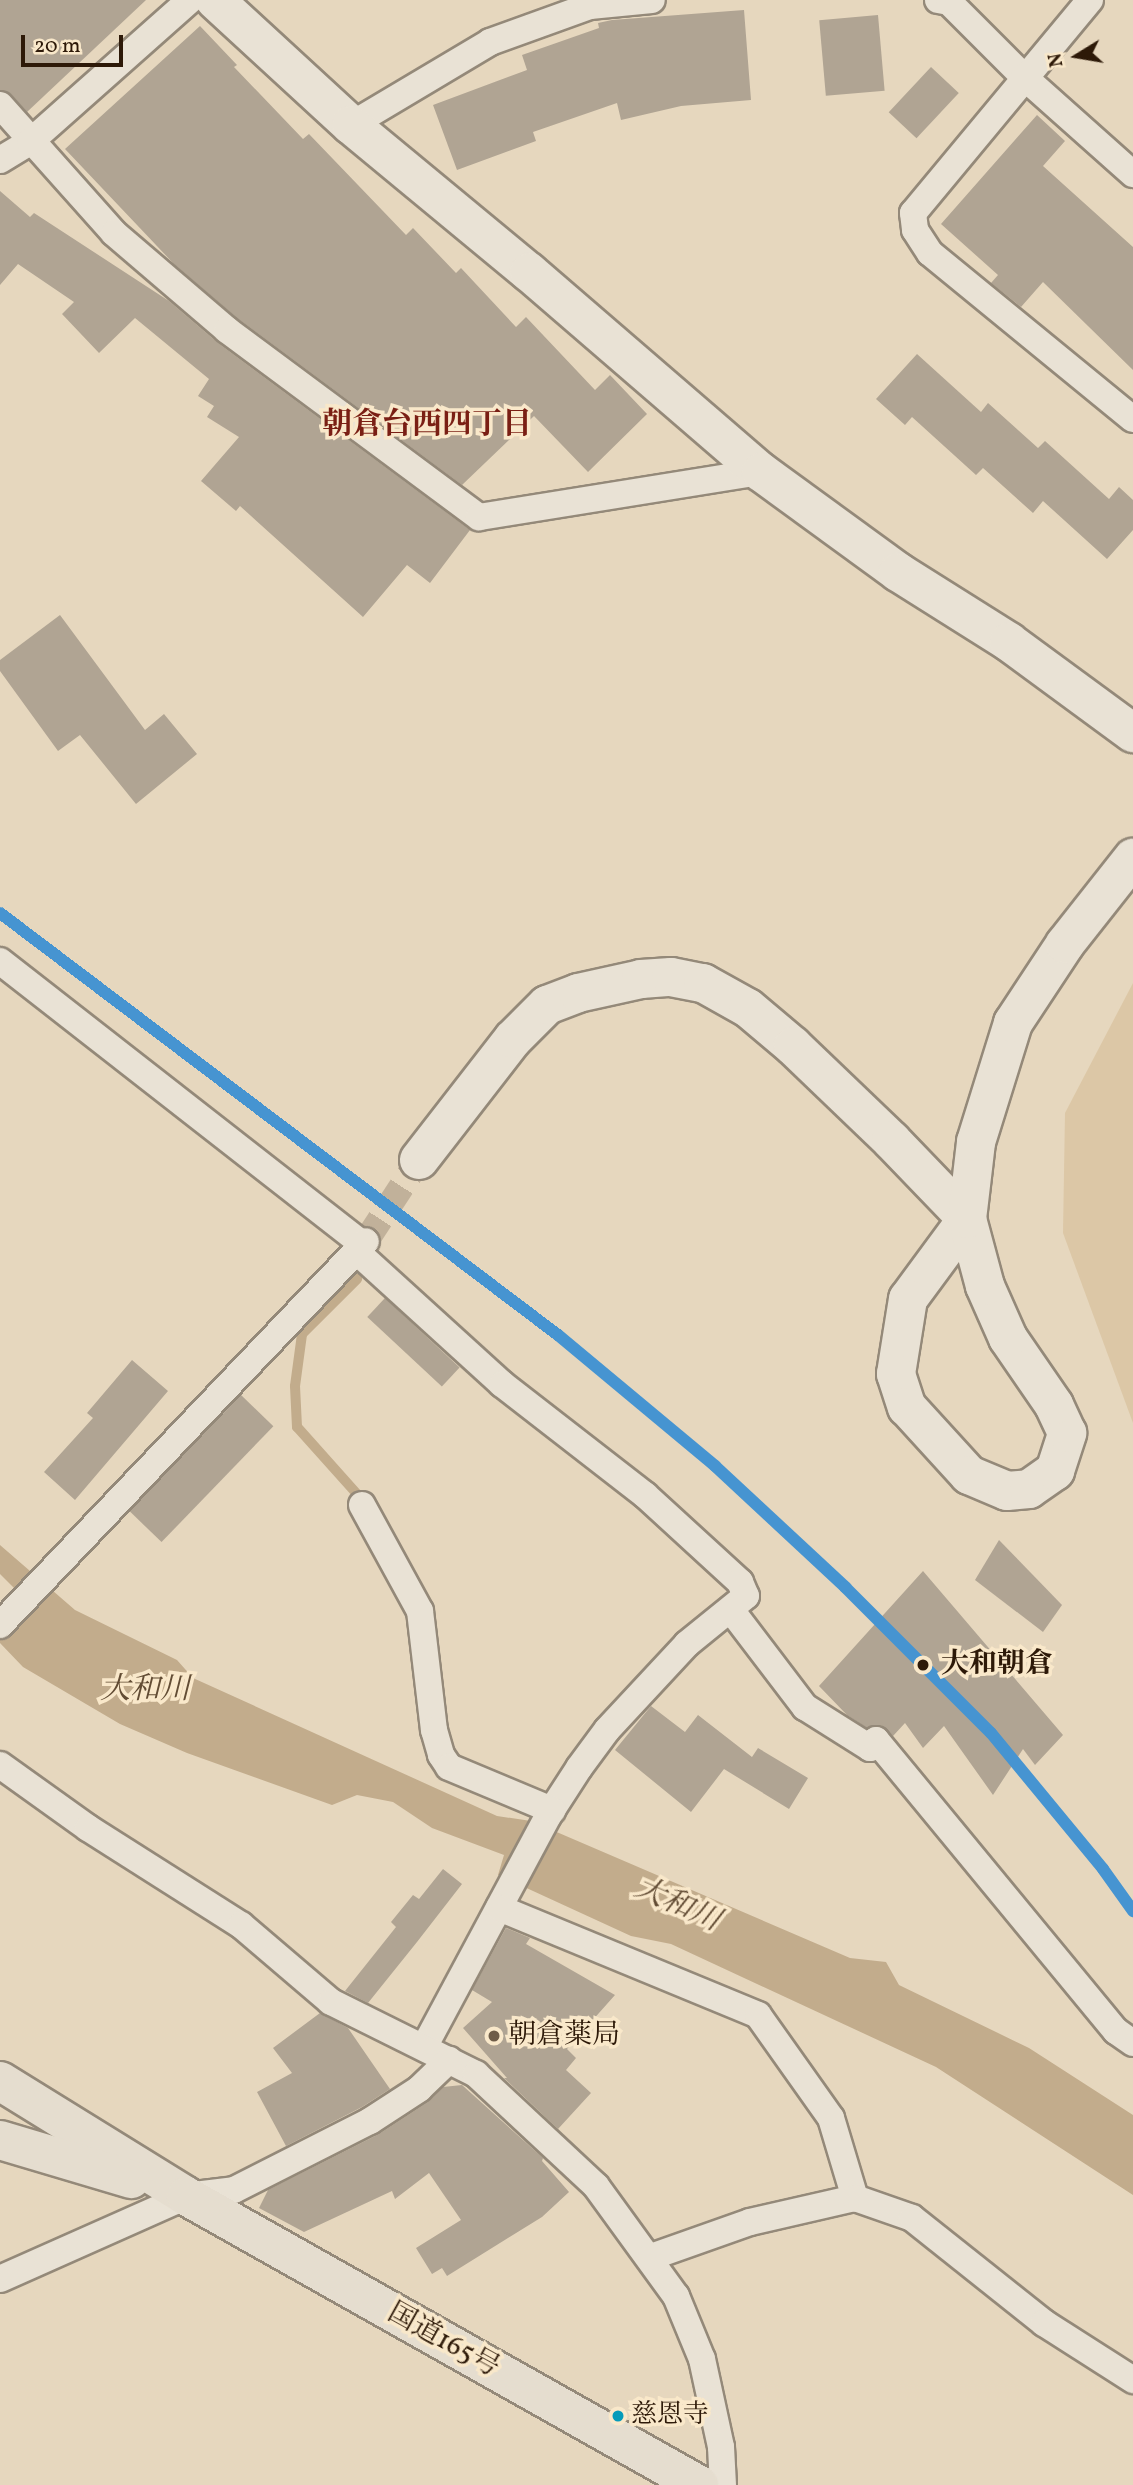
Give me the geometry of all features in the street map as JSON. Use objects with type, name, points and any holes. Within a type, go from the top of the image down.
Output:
[{"type":"highway","name":"国道165号","points":[[0,2081],[186,2196],[699,2485]]},
{"type":"highway","name":"国道165号","points":[[0,2140],[186,2196]]},
{"type":"street","points":[[0,160],[30,142],[190,0]]},
{"type":"street","points":[[215,0],[351,125],[529,272],[761,472],[898,572],[1009,642],[1133,733]]},
{"type":"street","points":[[351,125],[490,42],[590,6],[652,0]]},
{"type":"street","points":[[937,0],[948,2],[1024,77],[1133,174]]},
{"type":"street","points":[[1090,0],[913,213],[915,230],[930,253],[1133,419]]},
{"type":"street","points":[[0,105],[30,142],[114,233],[227,330],[479,517],[761,472]]},
{"type":"street","points":[[967,1219],[908,1299],[895,1374],[907,1407],[970,1475],[1007,1491],[1029,1489],[1055,1471],[1067,1433],[1054,1405],[1008,1338],[985,1286],[967,1219],[976,1142],[1013,1023],[1065,944],[1133,858]]},
{"type":"street","points":[[0,961],[361,1245],[502,1384],[645,1495],[740,1582],[746,1596],[687,1644],[607,1730],[550,1813],[424,2047]]},
{"type":"street","points":[[419,1160],[513,1039],[547,1005],[578,993],[641,979],[671,977],[702,983],[748,1008],[793,1046],[967,1219]]},
{"type":"street","points":[[0,1625],[361,1245]]},
{"type":"street","points":[[362,1505],[420,1611],[434,1730],[441,1755],[449,1767],[550,1813]]},
{"type":"street","points":[[732,1610],[804,1707],[870,1748],[876,1740],[1116,2031],[1133,2043]]},
{"type":"street","points":[[0,1765],[88,1828],[241,1925],[331,2001],[476,2074],[596,2186],[651,2257],[676,2296],[702,2359],[721,2448],[723,2485]]},
{"type":"street","points":[[500,1905],[758,2015],[831,2118],[855,2198]]},
{"type":"street","points":[[0,2279],[186,2196],[234,2190],[370,2121],[419,2088],[449,2060]]},
{"type":"street","points":[[651,2257],[750,2222],[855,2198],[912,2218],[1044,2323],[1133,2380]]},
{"type":"shaded area","points":[[1133,983],[1133,1423],[1063,1233],[1065,1113]]},
{"type":"water","name":"大和川","points":[[0,1545],[75,1610],[177,1660],[193,1678],[497,1816],[531,1821],[850,1958],[886,1962],[899,1985],[1029,2048],[1133,2115],[1133,2195],[936,2067],[671,1944],[631,1936],[498,1875],[504,1855],[432,1828],[393,1802],[357,1795],[332,1805],[187,1753],[120,1724],[23,1667],[0,1643],[0,1618],[29,1603],[0,1574]]},
{"type":"building","points":[[0,0],[146,0],[27,112],[11,94],[0,90]]},
{"type":"building","points":[[744,10],[751,100],[681,106],[621,120],[617,103],[533,132],[536,141],[457,170],[433,105],[527,70],[522,55],[599,28],[598,23],[612,20]]},
{"type":"building","points":[[878,15],[885,91],[826,96],[819,20]]},
{"type":"building","points":[[200,26],[237,65],[234,67],[303,139],[309,134],[406,235],[413,228],[456,273],[461,268],[516,327],[526,317],[595,390],[610,375],[647,414],[588,472],[534,416],[462,485],[237,318],[174,264],[65,149]]},
{"type":"building","points":[[931,67],[959,93],[917,138],[889,112]]},
{"type":"building","points":[[1037,115],[1065,141],[1043,166],[1133,247],[1133,370],[1043,282],[1021,307],[991,283],[998,275],[941,224]]},
{"type":"building","points":[[0,191],[30,217],[34,213],[169,301],[218,343],[470,530],[430,583],[407,565],[363,617],[240,506],[236,511],[201,481],[239,437],[207,417],[214,406],[198,396],[209,379],[135,318],[99,353],[62,314],[74,302],[18,264],[0,285]]},
{"type":"building","points":[[917,354],[981,412],[988,403],[1038,448],[1045,441],[1109,499],[1119,487],[1133,500],[1133,530],[1107,559],[1043,501],[1033,513],[983,468],[976,475],[912,417],[905,425],[876,399]]},
{"type":"building","points":[[60,615],[145,730],[164,714],[197,754],[136,804],[80,735],[58,751],[0,671],[0,660]]},
{"type":"building","points":[[385,1298],[460,1368],[442,1387],[367,1317]]},
{"type":"building","points":[[132,1360],[168,1391],[75,1500],[44,1472],[93,1418],[87,1413]]},
{"type":"building","points":[[241,1395],[273,1426],[162,1542],[129,1511]]},
{"type":"building","points":[[999,1540],[1062,1605],[1043,1632],[975,1580]]},
{"type":"building","points":[[923,1571],[1063,1735],[1035,1765],[1023,1749],[993,1795],[944,1726],[923,1748],[905,1723],[893,1736],[881,1725],[867,1728],[847,1715],[819,1686]]},
{"type":"building","points":[[651,1706],[685,1732],[698,1715],[752,1757],[758,1748],[808,1778],[789,1809],[724,1769],[691,1812],[615,1750]]},
{"type":"building","points":[[443,1869],[462,1884],[368,2003],[345,1991],[396,1927],[391,1922],[413,1895],[419,1899]]},
{"type":"building","points":[[506,1928],[530,1938],[526,1944],[615,1995],[567,2049],[576,2058],[566,2070],[591,2093],[558,2129],[504,2078],[507,2078],[463,2028],[492,2002],[472,1990]]},
{"type":"building","points":[[320,2013],[348,2028],[390,2089],[362,2107],[286,2146],[257,2092],[292,2073],[273,2048]]},
{"type":"building","points":[[462,2085],[543,2158],[542,2161],[569,2192],[542,2217],[447,2276],[442,2268],[432,2274],[416,2248],[461,2220],[429,2173],[395,2199],[392,2191],[304,2232],[259,2208],[268,2190],[379,2134],[428,2102],[443,2087]]},
{"type":"waterway","points":[[357,1279],[302,1334],[295,1386],[297,1427],[357,1494]]},
{"type":"tunnel","points":[[366,1241],[419,1160]]},
{"type":"transit line","points":[[0,913],[558,1335],[715,1466],[845,1587],[991,1733],[1103,1869],[1133,1911]]},
{"type":"place","name":"大和朝倉","points":[[923,1665]]},
{"type":"place","name":"朝倉薬局","points":[[494,2036]]},
{"type":"place","name":"慈恩寺","points":[[618,2416]]},
{"type":"district","name":"朝倉台西四丁目","points":[[427,425]]}]
